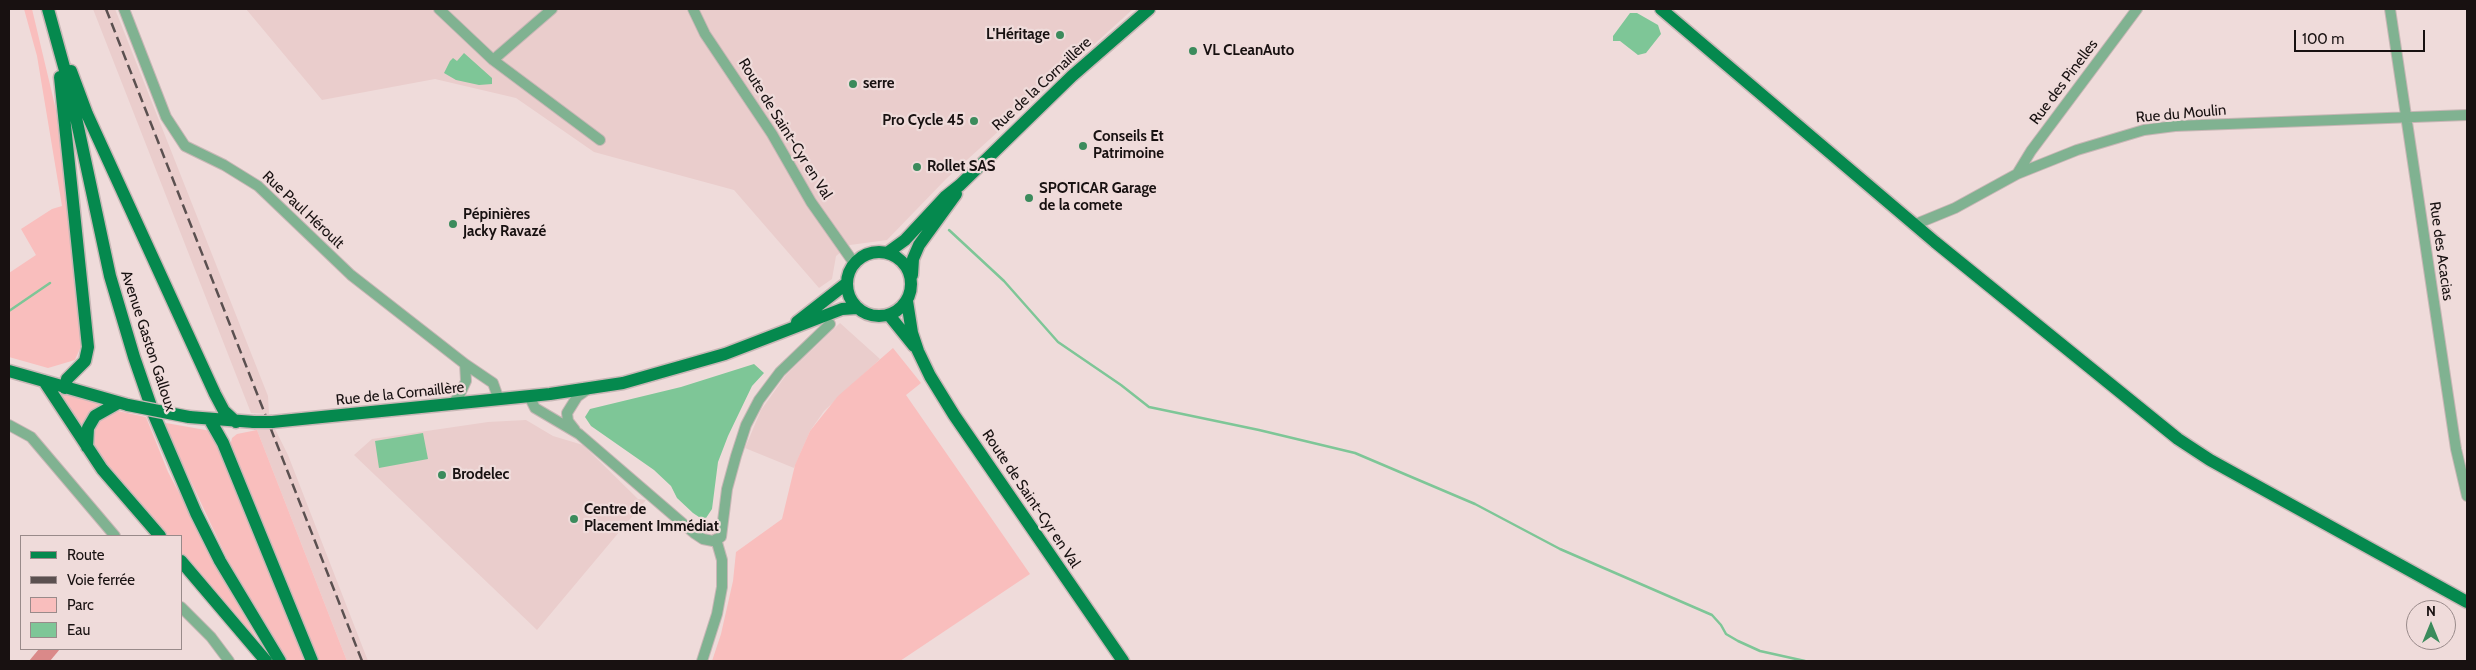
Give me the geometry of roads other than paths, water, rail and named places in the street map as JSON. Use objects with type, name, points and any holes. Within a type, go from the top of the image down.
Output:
[{"type":"main road","name":"Avenue Gaston Galloux","points":[[48,9],[58,42],[110,276],[134,357],[154,415],[196,513],[220,561],[280,661]]},
{"type":"main road","name":"Rue de la Cornaillère","points":[[887,253],[905,240],[945,196],[960,185],[1072,76],[1149,9]]},
{"type":"main road","points":[[1661,9],[1916,224],[2178,438],[2210,460],[2467,602]]},
{"type":"main road","points":[[58,42],[88,347],[85,360],[67,379],[65,388]]},
{"type":"main road","points":[[58,42],[78,86],[87,114],[215,394],[224,411],[236,422],[223,443]]},
{"type":"main road","name":"Rue de la Cornaillère","points":[[911,278],[913,259],[919,245],[953,199],[960,185]]},
{"type":"main road","points":[[869,253],[887,253],[903,262],[911,278],[911,294],[896,312],[878,317],[866,314],[857,308],[848,292],[847,283],[854,263],[869,253]]},
{"type":"main road","name":"Rue de la Cornaillère","points":[[791,327],[847,283]]},
{"type":"main road","name":"Route de Saint-Cyr en Val","points":[[907,301],[912,333],[918,351]]},
{"type":"main road","name":"Rue de la Cornaillère","points":[[9,371],[123,404],[199,418],[236,422],[272,422],[499,400],[588,389],[660,374],[716,357],[842,309],[857,308]]},
{"type":"main road","name":"Route de Saint-Cyr en Val","points":[[889,315],[918,351],[954,415],[1123,661]]},
{"type":"main road","points":[[44,381],[102,469],[159,535]]},
{"type":"main road","points":[[215,394],[214,406],[199,418],[223,443],[312,661]]},
{"type":"main road","points":[[87,447],[88,428],[95,416],[123,404]]},
{"type":"main road","points":[[182,563],[266,661]]},
{"type":"street","name":"Rue Paul Héroult","points":[[124,9],[166,117],[185,146],[224,165],[258,186],[351,274],[464,364],[493,383],[499,400]]},
{"type":"street","points":[[439,9],[493,60],[600,140]]},
{"type":"street","points":[[493,60],[552,9]]},
{"type":"street","name":"Route de Saint-Cyr en Val","points":[[693,9],[705,34],[772,134],[812,202],[854,263]]},
{"type":"street","name":"Rue des Pinelles","points":[[2017,174],[2031,151],[2137,9]]},
{"type":"street","name":"Rue des Acacias","points":[[2390,9],[2456,450],[2467,496]]},
{"type":"street","name":"Rue du Moulin","points":[[1916,224],[1955,208],[2017,174],[2076,150],[2144,130],[2175,126],[2467,114]]},
{"type":"street","points":[[588,389],[577,397],[567,413],[568,421],[579,434],[694,533],[703,539],[716,539],[721,537],[727,489],[736,456],[750,417],[759,400],[780,372],[830,324]]},
{"type":"street","points":[[451,405],[459,396],[466,381],[464,364]]},
{"type":"street","points":[[529,396],[535,408],[579,434]]},
{"type":"street","points":[[10,426],[31,437],[114,535]]},
{"type":"street","points":[[702,661],[717,614],[722,587],[722,560],[716,539]]},
{"type":"street","points":[[182,608],[211,637],[229,661]]},
{"type":"water","points":[[1630,13],[1637,13],[1658,25],[1661,34],[1646,53],[1638,55],[1620,41],[1613,41],[1613,36]]},
{"type":"water","points":[[464,53],[492,78],[492,84],[479,85],[456,80],[444,73],[453,58],[457,61]]},
{"type":"water","points":[[754,364],[764,373],[752,386],[728,436],[718,462],[712,509],[706,518],[702,519],[693,513],[677,498],[671,486],[654,470],[591,426],[585,417],[590,409],[681,387]]},
{"type":"water","points":[[423,433],[428,459],[379,468],[375,441]]},
{"type":"waterway","points":[[949,230],[1004,281],[1058,342],[1121,385],[1149,407],[1259,430],[1355,453],[1475,504],[1560,549],[1712,615],[1726,634],[1738,641],[1760,651],[1805,661]]},
{"type":"waterway","points":[[9,311],[50,283]]},
{"type":"railway","points":[[106,9],[362,661]]},
{"type":"place","name":"L'Héritage","points":[[1060,35]]},
{"type":"place","name":"VL CLeanAuto","points":[[1193,51]]},
{"type":"place","name":"serre","points":[[853,84]]},
{"type":"place","name":"Pro Cycle 45","points":[[974,121]]},
{"type":"place","name":"Conseils Et Patrimoine","points":[[1083,146]]},
{"type":"place","name":"Rollet SAS","points":[[917,167]]},
{"type":"place","name":"SPOTICAR Garage de la comete","points":[[1029,198]]},
{"type":"place","name":"Pépinières Jacky Ravazé","points":[[453,224]]},
{"type":"place","name":"Brodelec","points":[[442,475]]},
{"type":"place","name":"Centre de Placement Immédiat","points":[[574,519]]}]
